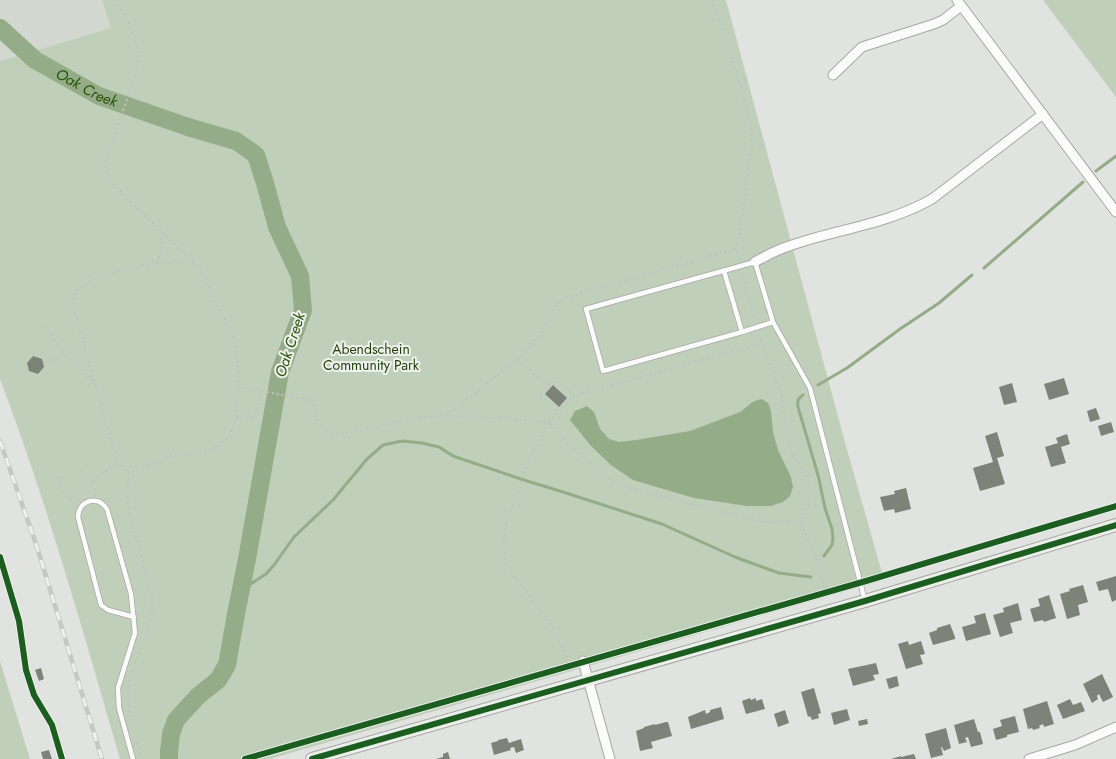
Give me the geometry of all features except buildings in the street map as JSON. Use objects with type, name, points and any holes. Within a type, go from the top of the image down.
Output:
[{"type":"street","points":[[833,75],[862,47],[943,20],[959,3],[1116,212]]},
{"type":"street","points":[[756,262],[790,245],[877,222],[903,214],[919,207],[932,199],[1043,114]]},
{"type":"street","points":[[312,759],[865,600],[1116,525]]},
{"type":"street","points":[[583,661],[610,759]]},
{"type":"street","points":[[1032,759],[1075,745],[1116,727]]},
{"type":"lane","points":[[773,322],[603,371],[586,309],[756,262],[773,322],[810,388],[865,600]]},
{"type":"lane","points":[[724,271],[742,332]]},
{"type":"lane","points":[[133,759],[119,708],[118,688],[135,633],[134,616],[131,594],[107,509],[102,503],[95,500],[85,503],[80,507],[78,517],[101,605],[108,610],[134,616]]},
{"type":"path","points":[[118,0],[136,43],[138,65],[106,161],[107,175],[111,182],[200,268],[216,304],[232,333],[237,352],[238,387],[235,418],[230,435],[218,447],[203,452],[171,456],[131,472],[124,470],[117,462],[75,314],[73,297],[80,287],[92,279],[112,273],[173,261],[193,262]]},
{"type":"path","points":[[712,0],[730,51],[751,122],[752,145],[736,250]]},
{"type":"path","points":[[157,264],[162,250],[162,231]]},
{"type":"path","points":[[45,327],[68,355],[94,382]]},
{"type":"path","points":[[574,396],[555,378],[540,395],[545,401],[549,422],[573,449],[619,486],[765,522],[790,523],[800,520],[810,504],[807,476],[790,448],[781,395],[758,333]]},
{"type":"path","points":[[561,668],[568,665],[562,647],[552,626],[512,574],[504,558],[503,545],[504,530],[516,496],[531,456],[549,422],[574,396],[761,343]]},
{"type":"path","points":[[43,362],[68,355]]},
{"type":"path","points":[[518,359],[547,386]]},
{"type":"path","points":[[238,387],[312,401],[316,418],[320,426],[329,432],[342,433],[409,419],[447,415],[549,422]]},
{"type":"path","points":[[235,418],[251,418],[255,413],[262,391]]},
{"type":"path","points":[[93,481],[117,462]]},
{"type":"path","points":[[81,471],[83,476],[93,481]]},
{"type":"path","points":[[59,477],[64,493],[75,505],[80,507]]},
{"type":"path","points":[[93,481],[95,500]]},
{"type":"path","points":[[800,520],[817,561],[826,592]]},
{"type":"path","points":[[819,594],[834,590]]},
{"type":"shaded area","points":[[0,0],[102,0],[111,28],[0,61]]},
{"type":"shaded area","points":[[762,399],[768,403],[771,411],[773,432],[778,450],[791,477],[793,487],[790,496],[783,502],[771,506],[747,506],[694,498],[633,480],[611,465],[591,446],[570,420],[575,411],[587,406],[594,412],[600,429],[609,439],[619,442],[690,431],[740,412],[754,401]]},
{"type":"green space","name":"Abendschein Community Park","points":[[102,0],[726,0],[846,446],[884,580],[270,759],[120,759],[49,520],[0,379],[0,61],[111,28]]},
{"type":"green space","points":[[1043,0],[1116,0],[1116,97]]},
{"type":"green space","points":[[0,661],[30,759],[0,759]]},
{"type":"waterway","name":"Oak Creek","points":[[0,28],[35,60],[99,96],[188,127],[236,141],[256,155],[277,227],[300,276],[303,310],[280,372],[227,665],[218,680],[198,696],[176,720],[171,734],[169,759]]},
{"type":"waterway","points":[[1096,171],[1116,156]]},
{"type":"waterway","points":[[984,268],[1083,182]]},
{"type":"waterway","points":[[818,385],[847,368],[900,329],[939,303],[972,275]]},
{"type":"waterway","points":[[803,395],[798,400],[798,407],[832,529],[832,545],[824,556]]},
{"type":"waterway","points":[[241,590],[266,574],[294,537],[333,500],[367,459],[383,445],[402,441],[422,443],[439,447],[453,456],[662,524],[735,557],[779,573],[811,577]]},
{"type":"railway","points":[[0,441],[37,547],[102,759]]},
{"type":"cycle path","points":[[245,759],[866,581],[1116,506]]},
{"type":"cycle path","points":[[312,759],[865,601],[1116,525]]},
{"type":"cycle path","points":[[0,557],[19,621],[26,670],[34,695],[52,725],[62,759]]}]
